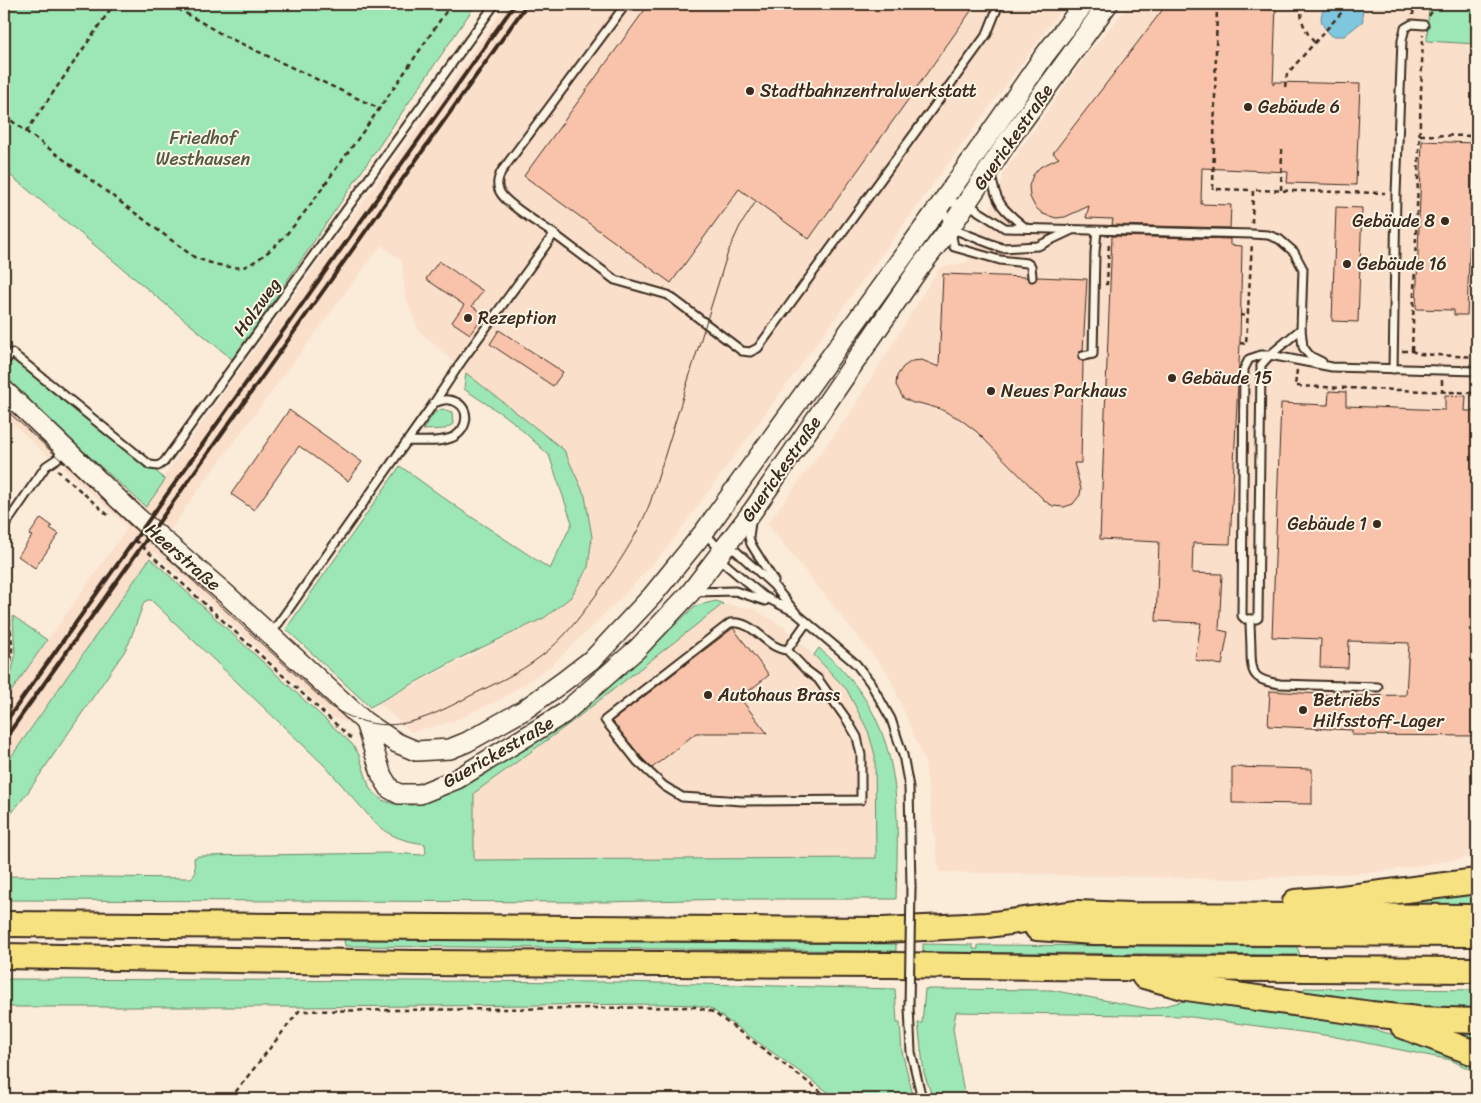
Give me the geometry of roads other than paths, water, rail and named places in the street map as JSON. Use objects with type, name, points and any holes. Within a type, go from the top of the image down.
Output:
[{"type":"highway","points":[[4,924],[873,930],[987,925],[1077,912],[1130,907],[1309,901],[1477,881]]},
{"type":"highway","points":[[1077,912],[1140,916],[1477,917]]},
{"type":"highway","points":[[987,925],[1093,932],[1477,934]]},
{"type":"highway","points":[[4,956],[425,963],[891,964],[1114,968],[1477,970]]},
{"type":"highway","points":[[1114,968],[1187,988],[1371,1014],[1418,1019],[1477,1021]]},
{"type":"highway","points":[[1371,1014],[1477,1054]]},
{"type":"main road","name":"Guerickestraße","points":[[365,722],[397,743],[416,751],[450,749],[467,742],[524,710],[595,657],[652,596],[704,532],[941,204],[1044,56],[1084,4]]},
{"type":"main road","name":"Guerickestraße","points":[[365,722],[382,776],[390,789],[399,794],[420,794],[457,778],[563,714],[637,648],[690,593],[754,509],[920,267],[968,202],[1010,138],[1108,4]]},
{"type":"main road","name":"Heerstraße","points":[[4,390],[138,518],[271,635],[365,722]]},
{"type":"lane","name":"Holzweg","points":[[4,362],[12,353],[150,465],[158,466],[164,462],[494,4]]},
{"type":"lane","points":[[626,4],[500,172],[498,186],[504,198],[615,280],[668,295],[742,351],[746,352],[754,351],[763,340],[987,34],[999,4]]},
{"type":"lane","points":[[1393,369],[1396,194],[1402,40],[1405,28],[1412,24],[1424,25]]},
{"type":"lane","points":[[990,169],[993,191],[998,202],[1006,212],[1027,228]]},
{"type":"lane","points":[[1032,277],[1030,266],[1027,262],[1000,260],[954,247],[950,228],[941,204],[968,202],[978,211],[1006,228],[1252,234],[1268,235],[1279,239],[1294,252],[1303,268],[1301,329],[1303,347],[1310,356],[1332,367]]},
{"type":"lane","points":[[950,228],[1002,248],[1038,246],[1072,230]]},
{"type":"lane","points":[[1083,356],[1092,354],[1095,252],[1098,230]]},
{"type":"lane","points":[[271,635],[408,441],[461,362],[554,234]]},
{"type":"lane","points":[[1301,329],[1270,355],[1261,365],[1258,618],[1245,619],[1242,616],[1244,370],[1249,359],[1261,355],[1270,355],[1332,367],[1477,371]]},
{"type":"lane","points":[[408,441],[431,441],[450,438],[458,435],[465,427],[464,408],[458,402],[447,399],[434,403]]},
{"type":"lane","points":[[4,527],[46,466],[58,458],[62,445]]},
{"type":"lane","points":[[754,509],[749,532],[751,544],[767,572],[796,612]]},
{"type":"lane","points":[[704,532],[722,552],[724,563],[763,596],[796,612]]},
{"type":"lane","points":[[722,552],[735,550],[774,586],[796,612],[856,664],[870,682],[891,719],[904,755],[909,787],[911,887],[909,1007],[911,1052],[922,1099]]},
{"type":"lane","points":[[690,593],[735,591],[796,612]]},
{"type":"lane","points":[[1250,619],[1251,667],[1259,678],[1267,682],[1280,684],[1378,687]]},
{"type":"lane","points":[[739,622],[747,625],[781,649],[787,650],[806,670],[818,679],[857,737],[861,755],[861,800],[742,801],[682,797],[664,786],[638,762],[605,720],[730,623],[739,622]]},
{"type":"lane","points":[[787,650],[807,622]]},
{"type":"water","points":[[1326,4],[1362,4],[1363,21],[1344,36],[1332,36],[1325,28],[1321,19],[1322,11]]},
{"type":"tram line","points":[[4,408],[331,707],[350,717],[368,723],[402,724],[418,720],[452,706],[524,668],[540,657],[570,628],[619,562],[639,528],[650,503],[728,252],[740,226],[755,203]]},
{"type":"railway","points":[[4,724],[515,4]]},
{"type":"railway","points":[[4,740],[527,4]]},
{"type":"place","name":"Stadtbahnzentralwerkstatt","points":[[750,91]]},
{"type":"place","name":"Gebäude 6","points":[[1248,107]]},
{"type":"place","name":"Gebäude 8","points":[[1445,221]]},
{"type":"place","name":"Gebäude 16","points":[[1347,264]]},
{"type":"place","name":"Rezeption","points":[[468,318]]},
{"type":"place","name":"Gebäude 15","points":[[1172,378]]},
{"type":"place","name":"Neues Parkhaus","points":[[991,391]]},
{"type":"place","name":"Gebäude 1","points":[[1377,524]]},
{"type":"place","name":"Autohaus Brass","points":[[708,695]]},
{"type":"place","name":"Betriebs Hilfsstoff-Lager","points":[[1303,710]]},
{"type":"park label","name":"Friedhof Westhausen","points":[[203,148]]}]
